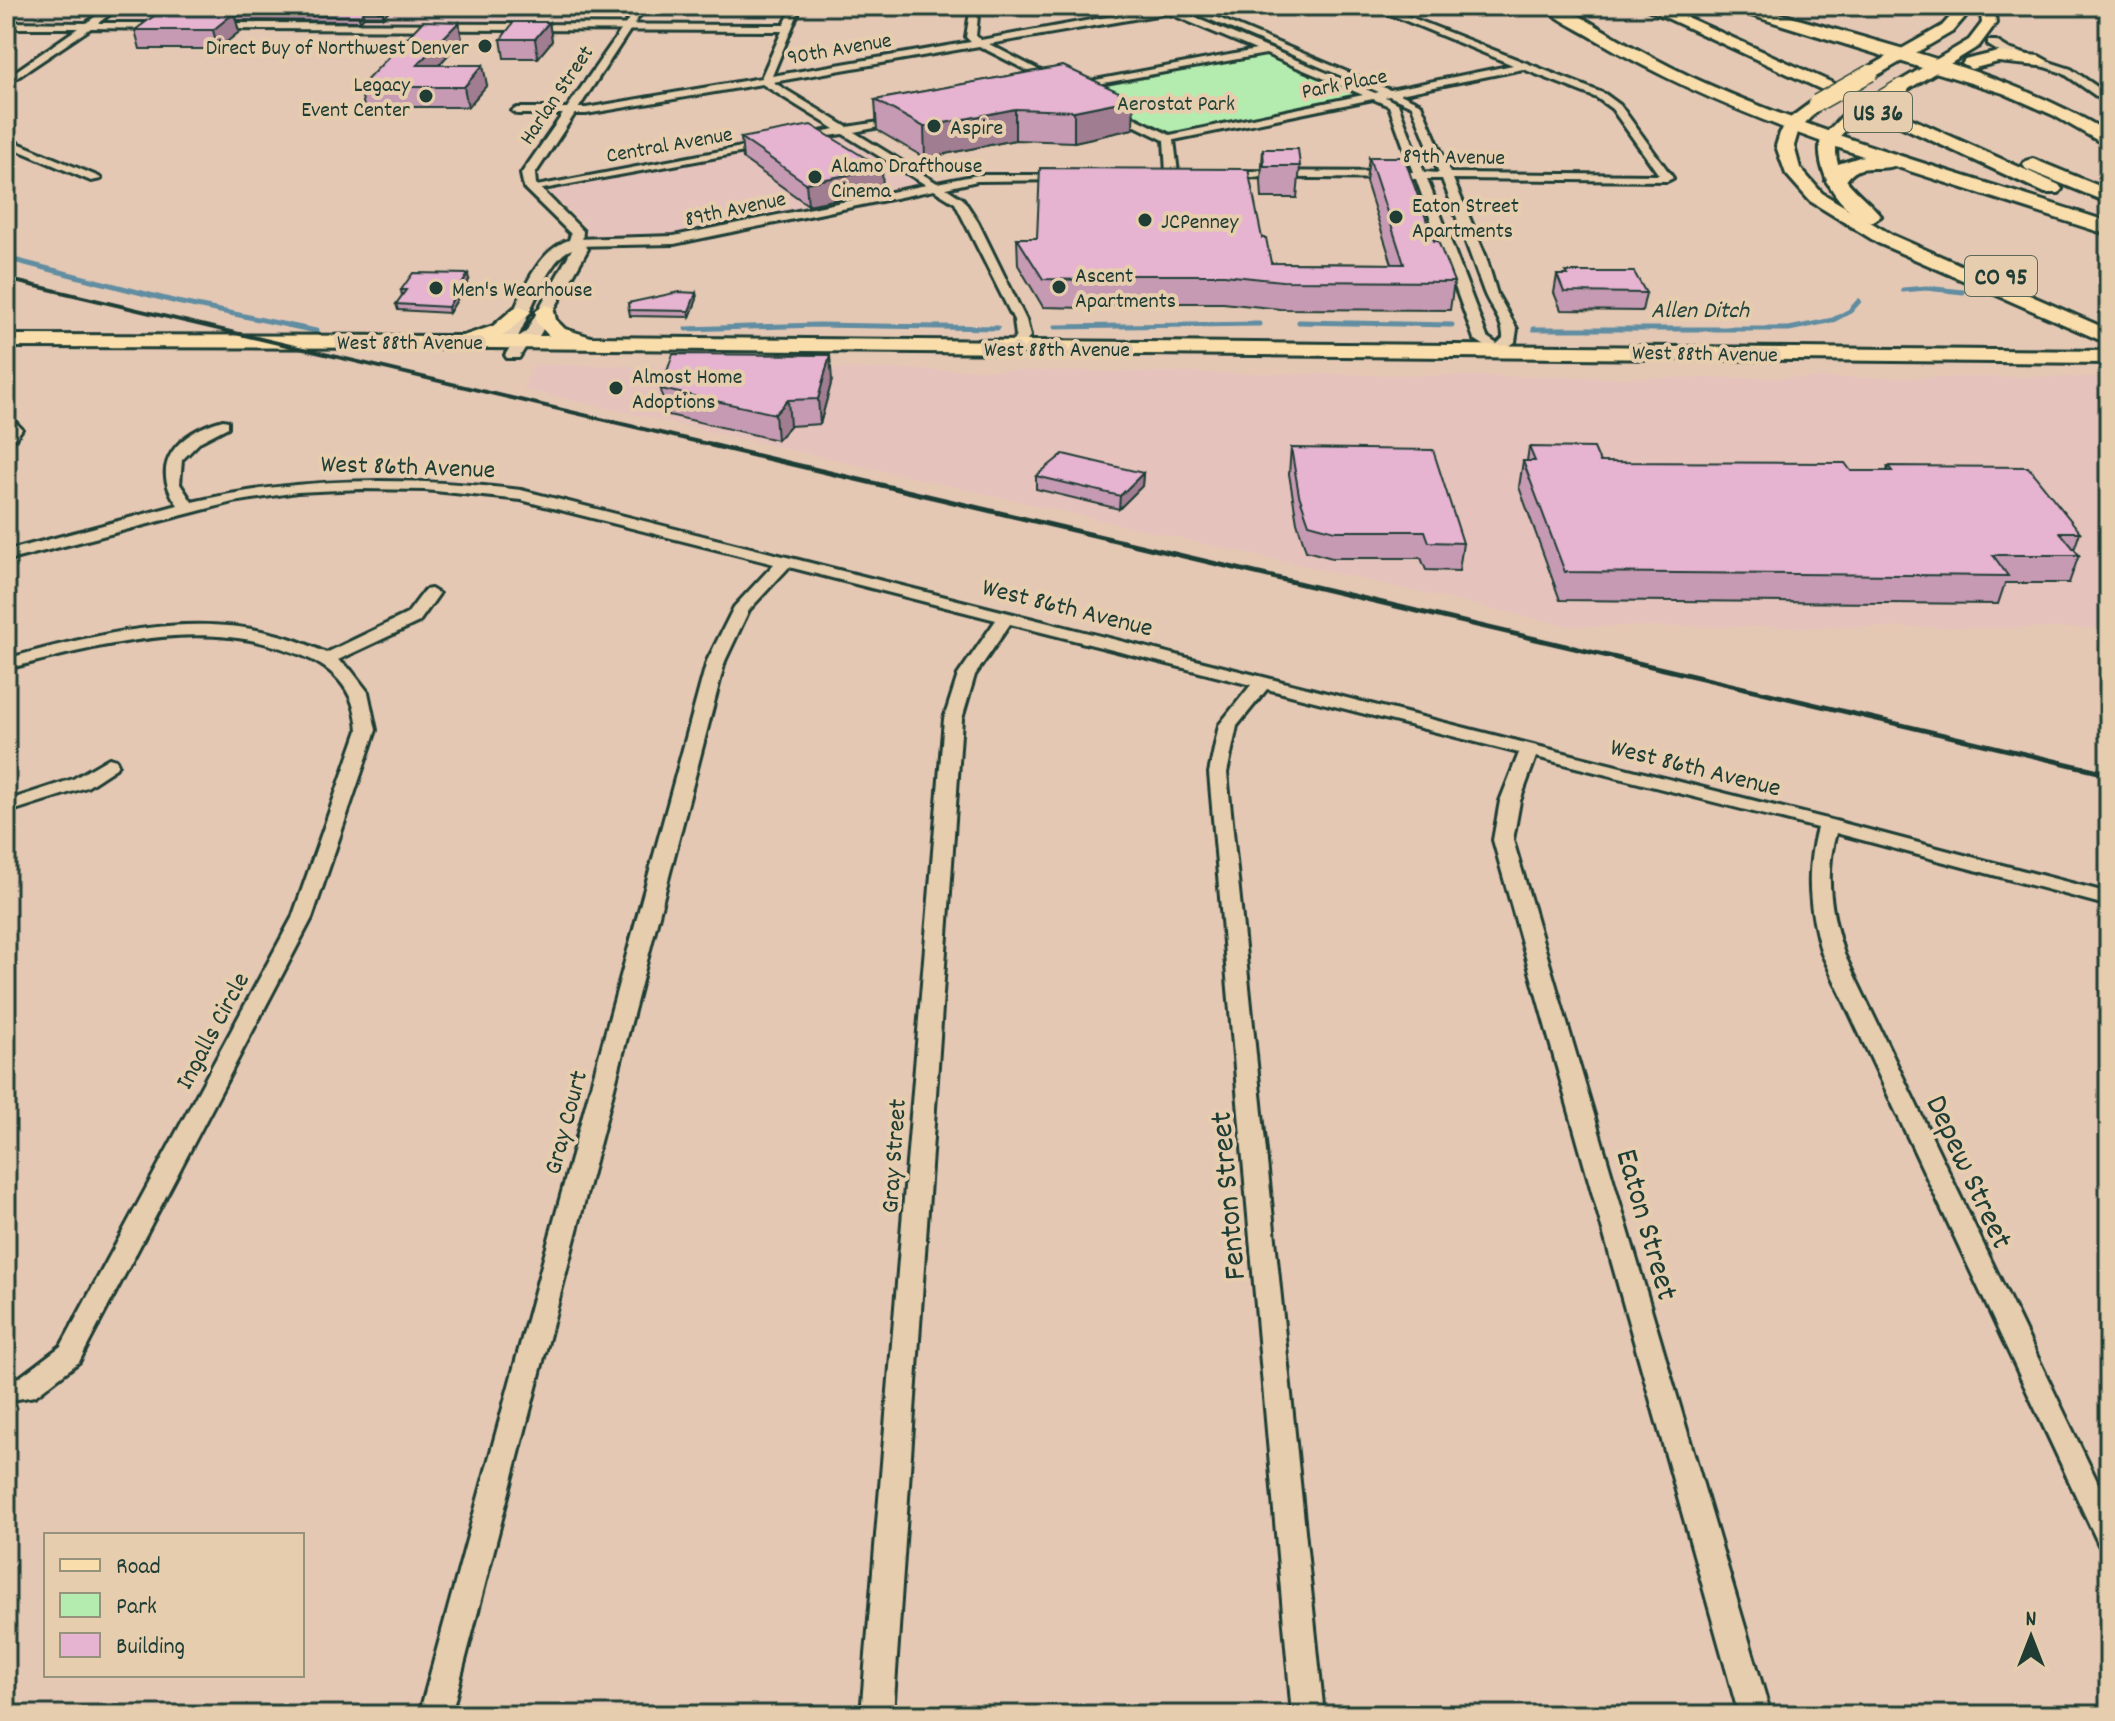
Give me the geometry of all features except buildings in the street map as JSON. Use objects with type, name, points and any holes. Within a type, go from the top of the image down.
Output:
[{"type":"highway","points":[[1552,6],[1699,87],[1829,138],[2109,229]]},
{"type":"highway","points":[[1574,6],[1595,27],[1627,50]]},
{"type":"highway","name":"US 36","points":[[1649,6],[2109,210]]},
{"type":"highway","points":[[1660,6],[2109,210]]},
{"type":"highway","points":[[1679,6],[2109,194]]},
{"type":"highway","name":"US 36","points":[[1690,6],[2109,194]]},
{"type":"highway","points":[[1737,6],[2009,89]]},
{"type":"highway","points":[[1833,35],[1889,42],[1936,36]]},
{"type":"highway","points":[[1971,64],[1989,36]]},
{"type":"highway","points":[[1971,64],[1998,57],[2039,61]]},
{"type":"highway","points":[[1971,64],[1982,75],[2060,111],[2109,141]]},
{"type":"highway","points":[[1836,181],[1842,168],[1856,163],[1888,163],[1928,170]]},
{"type":"main road","points":[[1793,124],[1817,103],[1936,36],[1954,23],[1958,17],[1958,6]]},
{"type":"main road","points":[[1836,181],[1826,161],[1829,138],[1850,118],[1989,36],[1987,6]]},
{"type":"main road","name":"CO 95","points":[[1793,124],[1786,139],[1788,161],[1801,182],[1823,202],[1881,237],[2109,338]]},
{"type":"main road","name":"CO 95","points":[[1836,181],[1864,210],[1903,234],[2109,321]]},
{"type":"main road","points":[[2021,301],[2058,327],[2066,337],[2063,345],[2027,356]]},
{"type":"main road","points":[[549,306],[546,322],[557,332],[594,344]]},
{"type":"main road","points":[[441,341],[477,337],[500,330],[521,312]]},
{"type":"main road","name":"West 88th Avenue","points":[[6,341],[441,341],[517,348],[1039,363],[2109,370]]},
{"type":"main road","name":"West 88th Avenue","points":[[6,354],[517,348],[594,344],[2109,357]]},
{"type":"street","points":[[6,82],[117,6]]},
{"type":"street","name":"Harlan Street","points":[[532,188],[528,174],[625,27],[644,6]]},
{"type":"street","points":[[797,6],[765,81],[959,201],[1020,320],[1023,336],[1016,348]]},
{"type":"street","points":[[975,6],[971,37],[978,43],[1091,100]]},
{"type":"street","points":[[1163,8],[1394,106],[1481,339],[1498,350],[1510,339],[1510,329],[1491,294],[1418,106],[1186,6]]},
{"type":"street","name":"90th Avenue","points":[[517,111],[586,111],[1186,6]]},
{"type":"street","points":[[1374,6],[1526,65]]},
{"type":"street","points":[[6,25],[173,26]]},
{"type":"street","points":[[205,26],[787,28]]},
{"type":"street","points":[[1989,36],[2005,51],[2067,71],[2109,101]]},
{"type":"street","points":[[1053,91],[1284,47]]},
{"type":"street","name":"Park Place","points":[[1169,138],[1526,65]]},
{"type":"street","name":"89th Avenue","points":[[1214,174],[1667,178],[1616,107],[1588,89],[1526,65]]},
{"type":"street","points":[[1105,107],[1169,138],[1172,173]]},
{"type":"street","name":"Central Avenue","points":[[532,188],[906,119]]},
{"type":"street","points":[[6,141],[95,179]]},
{"type":"street","points":[[1155,174],[1188,174]]},
{"type":"street","name":"89th Avenue","points":[[575,243],[674,240],[983,177],[1080,177]]},
{"type":"street","points":[[532,188],[578,234],[575,243]]},
{"type":"street","points":[[575,243],[581,249],[532,335],[517,348],[510,335],[521,312],[550,260],[560,248],[575,243]]},
{"type":"street","points":[[549,306],[550,288],[560,270],[550,260]]},
{"type":"street","points":[[6,441],[15,429],[8,423]]},
{"type":"street","points":[[188,508],[172,482],[173,464],[184,447],[198,434],[223,424]]},
{"type":"street","name":"West 86th Avenue","points":[[6,556],[188,508],[295,489],[396,478],[521,495],[1828,825],[2109,900]]},
{"type":"street","name":"Gray Court","points":[[435,1715],[716,661],[729,624],[753,593],[784,563]]},
{"type":"street","points":[[326,659],[413,618],[431,594]]},
{"type":"street","name":"Gray Street","points":[[877,1715],[953,719],[960,683],[976,656],[1007,617]]},
{"type":"street","name":"Ingalls Circle","points":[[6,664],[95,641],[193,630],[256,635],[298,646],[326,659],[358,687],[365,701],[367,730],[302,918],[70,1354],[26,1388],[6,1390]]},
{"type":"street","name":"Fenton Street","points":[[1262,683],[1228,725],[1218,773],[1308,1715]]},
{"type":"street","name":"Eaton Street","points":[[1529,751],[1510,801],[1503,840],[1755,1715]]},
{"type":"street","points":[[6,807],[80,783],[109,764]]},
{"type":"street","name":"Depew Street","points":[[1828,825],[1819,852],[1817,886],[1821,918],[1833,954],[2109,1536]]},
{"type":"shaded area","points":[[136,6],[530,6],[517,23],[114,22]]},
{"type":"shaded area","points":[[846,135],[925,184],[667,238],[590,239],[584,228],[586,225],[548,192]]},
{"type":"shaded area","points":[[533,365],[1638,378],[2109,377],[2109,628],[1568,626],[523,389]]},
{"type":"green space","name":"Aerostat Park","points":[[1263,55],[1362,95],[1174,134],[1160,131],[1095,97],[1102,86]]},
{"type":"waterway","points":[[6,258],[177,302],[316,331]]},
{"type":"waterway","name":"Allen Ditch","points":[[1903,290],[1926,288],[1963,292]]},
{"type":"waterway","name":"Allen Ditch","points":[[1534,329],[1789,329],[1833,320],[1850,311],[1859,301]]},
{"type":"waterway","points":[[1299,322],[1452,325]]},
{"type":"waterway","points":[[1055,327],[1259,324]]},
{"type":"waterway","points":[[686,329],[818,325],[998,328]]},
{"type":"railway","points":[[6,279],[720,447]]},
{"type":"railway","points":[[711,445],[2093,770]]},
{"type":"railway","points":[[2084,768],[2109,774]]},
{"type":"place","name":"Direct Buy of Northwest Denver","points":[[485,46]]},
{"type":"place","name":"Legacy Event Center","points":[[426,96]]},
{"type":"place","name":"Aspire","points":[[934,126]]},
{"type":"place","name":"Alamo Drafthouse Cinema","points":[[815,177]]},
{"type":"place","name":"Eaton Street Apartments","points":[[1396,217]]},
{"type":"place","name":"JCPenney","points":[[1145,220]]},
{"type":"place","name":"Ascent Apartments","points":[[1059,287]]},
{"type":"place","name":"Men's Wearhouse","points":[[436,288]]},
{"type":"place","name":"Almost Home Adoptions","points":[[616,388]]}]
